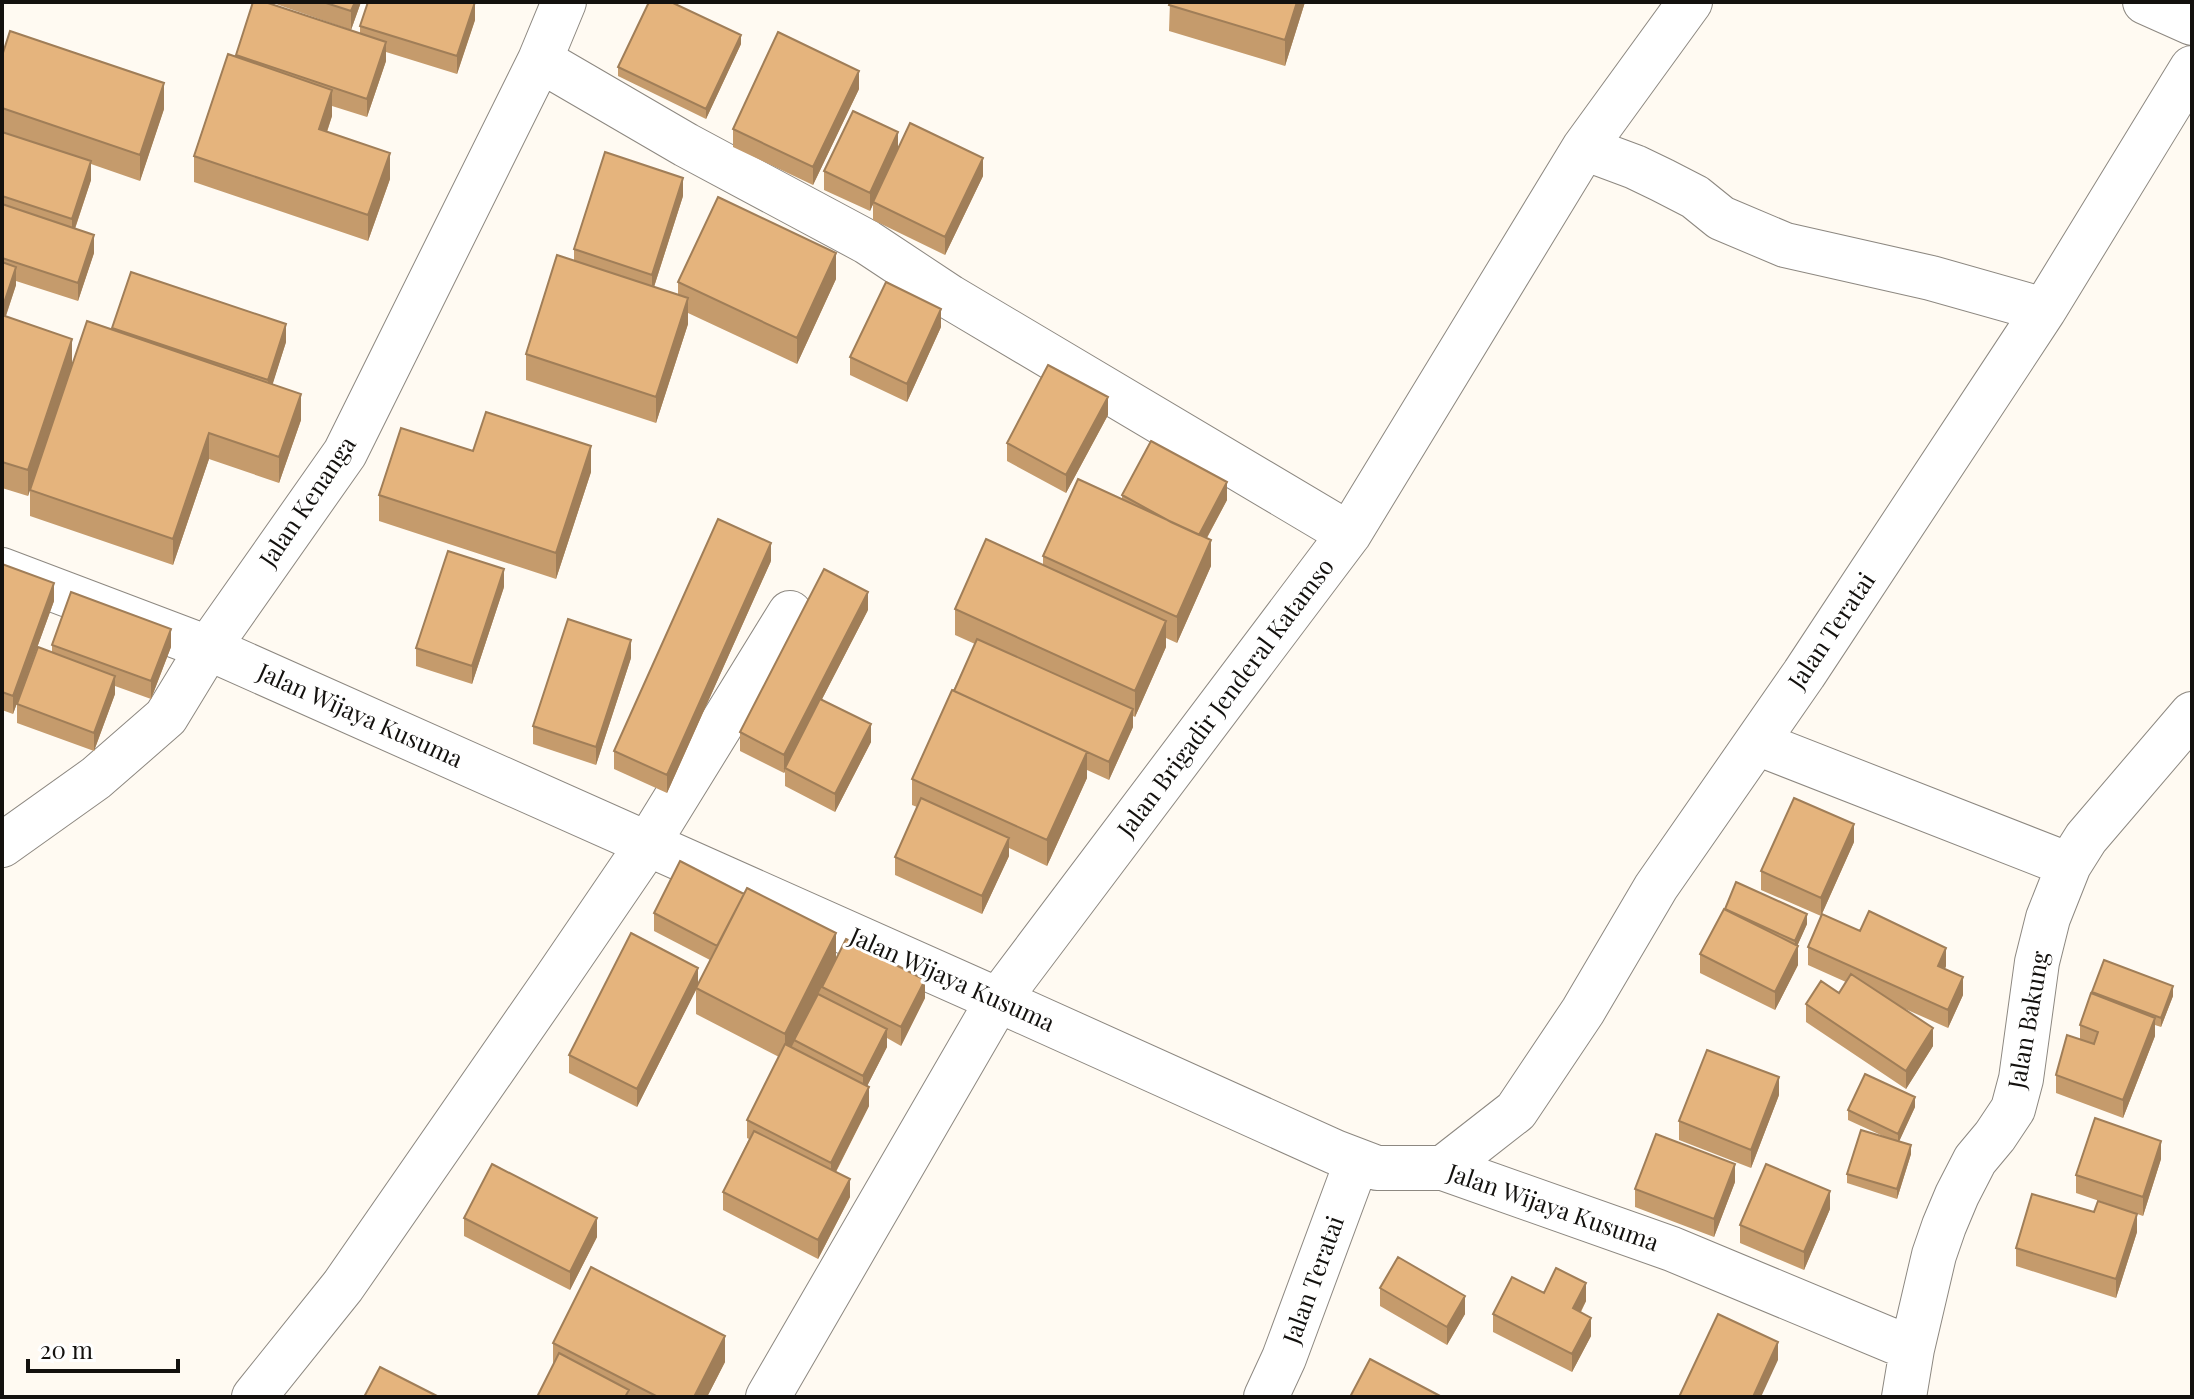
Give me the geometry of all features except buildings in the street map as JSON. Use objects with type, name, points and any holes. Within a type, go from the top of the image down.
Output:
[{"type":"street","name":"Jalan Kenanga","points":[[2,845],[96,778],[166,717],[208,648],[345,453],[540,60],[564,2]]},
{"type":"street","name":"Jalan Brigadir Jenderal Katamso","points":[[768,1397],[998,1000],[1349,534],[1584,148],[1690,2]]},
{"type":"street","points":[[2145,2],[2192,23]]},
{"type":"street","points":[[540,60],[686,145],[867,242],[963,305],[1349,534]]},
{"type":"street","name":"Jalan Teratai","points":[[1443,1168],[1516,1111],[1583,1011],[1656,887],[1757,743],[2044,310],[2192,68]]},
{"type":"street","points":[[1584,148],[1662,180],[1695,197],[1721,218],[1785,245],[1931,278],[2044,310]]},
{"type":"street","name":"Jalan Wijaya Kusuma","points":[[2,570],[208,648],[1357,1161],[1377,1168],[1443,1168],[1672,1249],[1912,1349]]},
{"type":"street","points":[[254,1397],[343,1286],[647,845],[790,613]]},
{"type":"street","name":"Jalan Bakung","points":[[1904,1397],[1934,1255],[1957,1195],[1975,1160],[2013,1109],[2021,1079],[2037,962],[2048,918],[2069,865],[2086,838],[2192,714]]},
{"type":"street","points":[[1757,743],[2069,865]]},
{"type":"street","name":"Jalan Teratai","points":[[1266,1397],[1284,1358],[1357,1161]]}]
